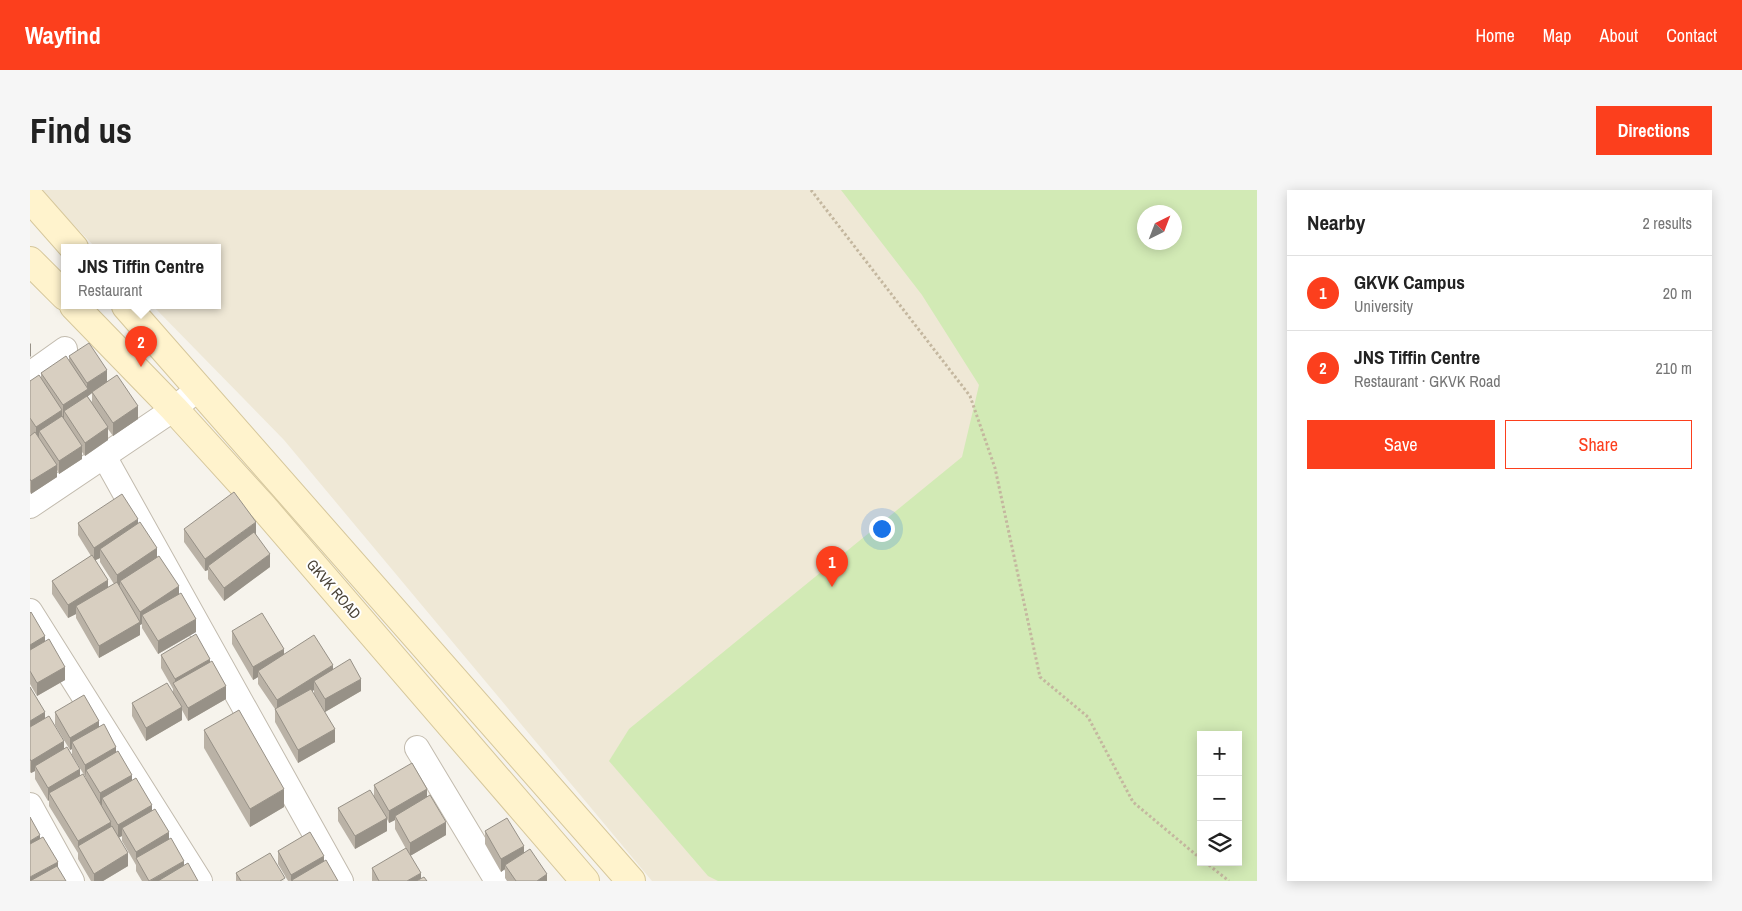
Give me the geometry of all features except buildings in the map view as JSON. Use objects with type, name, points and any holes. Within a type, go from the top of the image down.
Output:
[{"type":"main road","points":[[30,198],[70,244]]},
{"type":"main road","points":[[30,261],[61,292]]},
{"type":"main road","name":"GKVK ROAD","points":[[77,309],[174,410],[263,507],[585,881]]},
{"type":"main road","name":"GKVK ROAD","points":[[129,309],[627,880]]},
{"type":"street","points":[[30,374],[65,349]]},
{"type":"street","points":[[30,506],[174,410],[199,388]]},
{"type":"street","points":[[104,456],[341,881]]},
{"type":"street","points":[[30,611],[200,881]]},
{"type":"street","points":[[417,748],[497,881]]},
{"type":"street","points":[[30,805],[72,881]]},
{"type":"path","points":[[811,190],[970,396],[995,468],[1040,676],[1088,717],[1132,802],[1197,856]]},
{"type":"path","points":[[1210,866],[1229,881]]},
{"type":"shaded area","points":[[40,190],[1257,190],[1257,881],[652,881],[284,440],[156,309],[221,309],[221,244],[92,244]]},
{"type":"green space","points":[[841,190],[1257,190],[1257,881],[718,881],[708,876],[609,761],[629,729],[962,457],[979,385],[922,295]]},
{"type":"place","name":"JNS Tiffin Centre","points":[[141,367]]},
{"type":"place","name":"GKVK Campus","points":[[832,587]]}]
